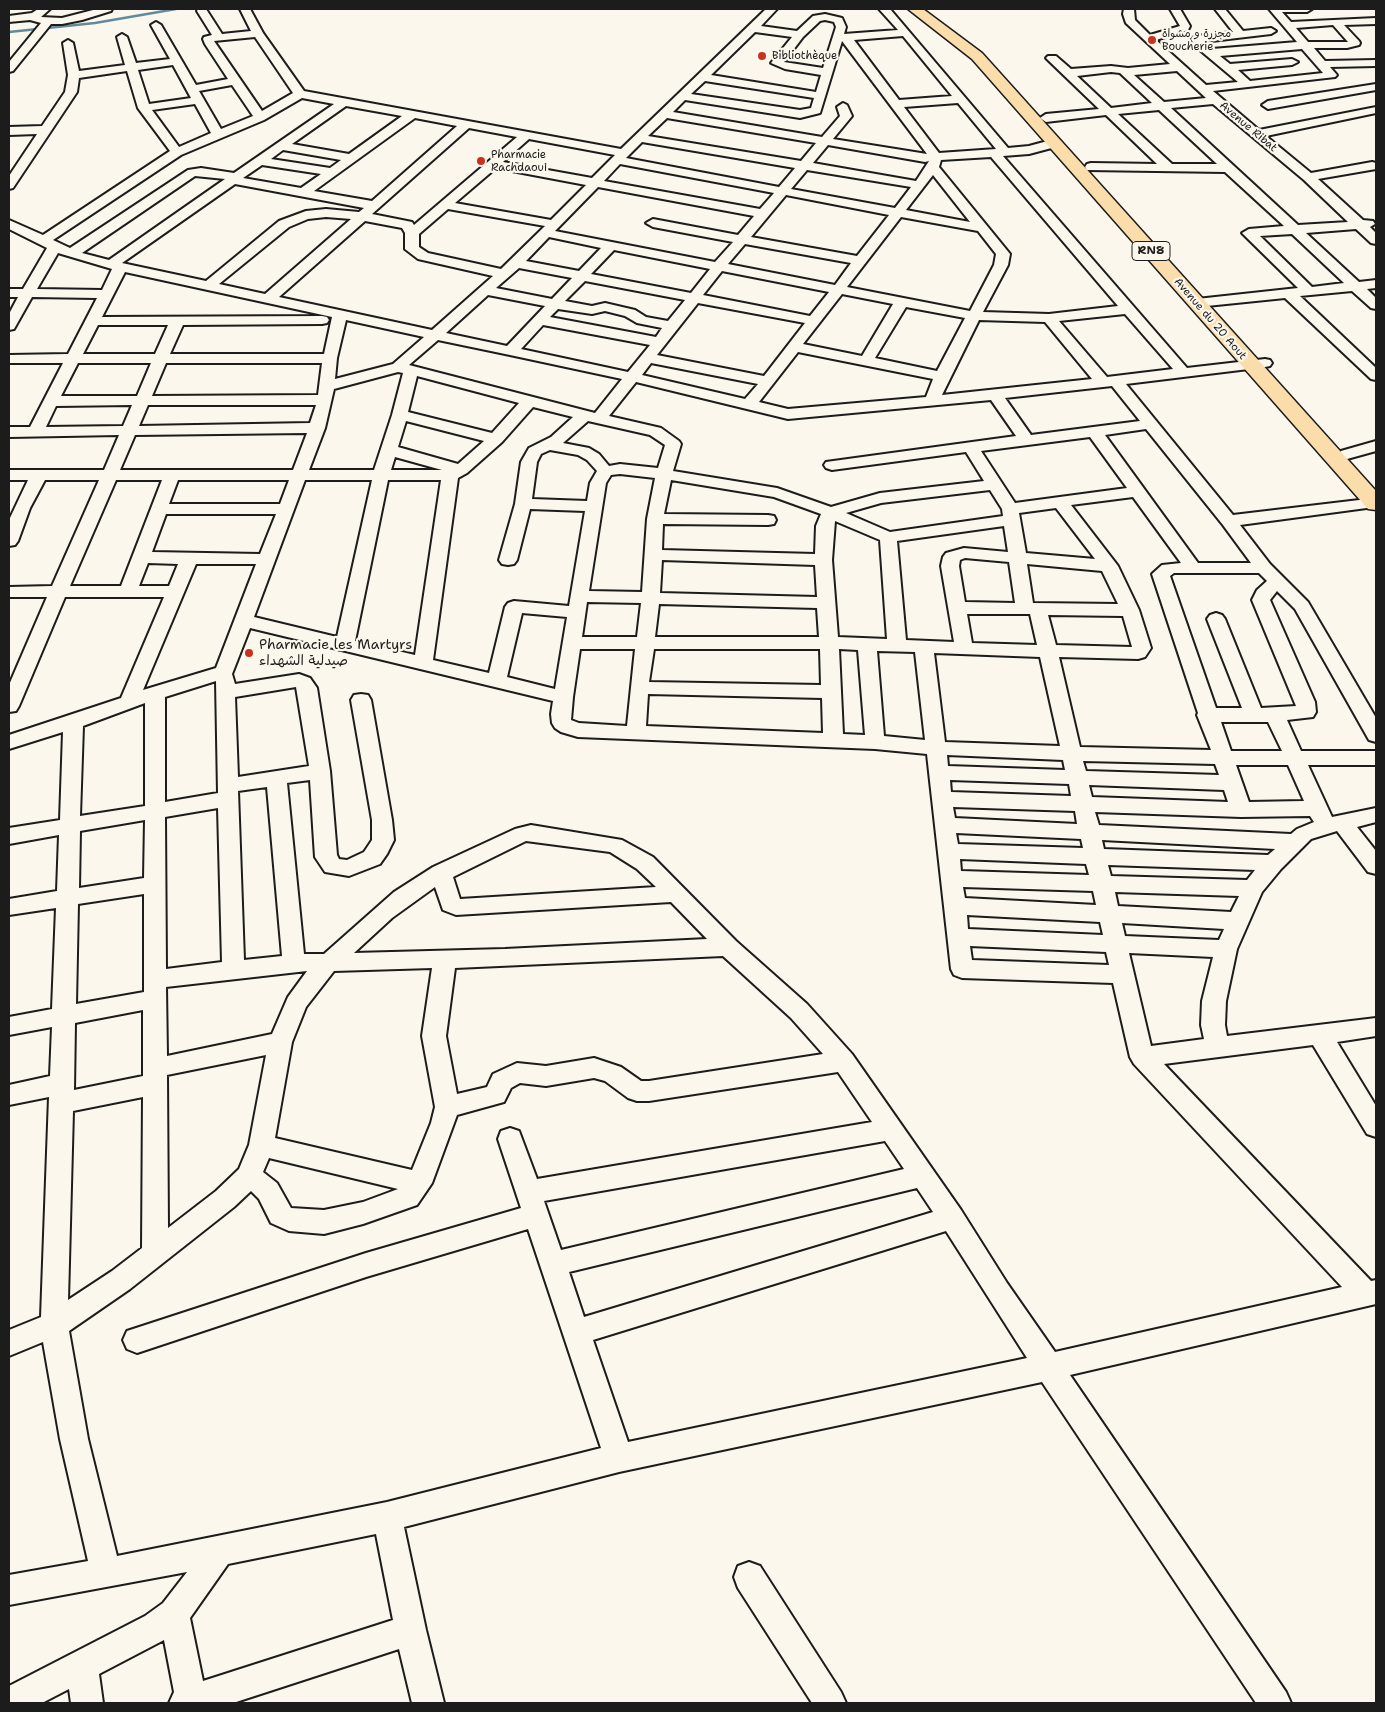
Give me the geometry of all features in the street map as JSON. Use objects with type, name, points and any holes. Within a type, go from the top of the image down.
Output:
[{"type":"main road","name":"Avenue du 20 Aout","points":[[915,9],[977,56],[1204,303],[1375,497]]},
{"type":"main road","name":"Avenue du 20 Aout","points":[[928,9],[982,52],[1046,118],[1091,167],[1204,303]]},
{"type":"main road","name":"Avenue du 20 Aout","points":[[1258,364],[1347,454],[1375,497]]},
{"type":"street","points":[[9,69],[45,9]]},
{"type":"street","points":[[9,19],[37,24],[82,17],[107,9]]},
{"type":"street","points":[[246,9],[258,32],[300,94]]},
{"type":"street","points":[[345,645],[381,475],[400,415],[404,369],[434,335],[516,263],[663,114],[772,9]]},
{"type":"street","points":[[884,9],[906,33],[1000,153],[1128,309],[1183,372]]},
{"type":"street","name":"Avenue Ribat","points":[[1129,9],[1130,21],[1148,39],[1204,90],[1308,177],[1376,240]]},
{"type":"street","points":[[1148,39],[1184,28],[1185,26],[1175,9]]},
{"type":"street","points":[[1220,9],[1240,35]]},
{"type":"street","points":[[1274,9],[1307,9]]},
{"type":"street","points":[[1274,9],[1332,75],[1350,90]]},
{"type":"street","points":[[1360,9],[1374,21]]},
{"type":"street","points":[[202,11],[218,37]]},
{"type":"street","points":[[682,96],[806,114],[816,112],[827,72],[842,38],[838,20],[817,18],[799,35],[777,63],[785,66],[827,72]]},
{"type":"street","points":[[1288,25],[1374,21]]},
{"type":"street","points":[[1210,53],[1355,43],[1336,22]]},
{"type":"street","points":[[156,25],[218,134]]},
{"type":"street","points":[[752,28],[799,35]]},
{"type":"street","points":[[258,32],[208,39],[260,117]]},
{"type":"street","points":[[1271,32],[1196,39],[1199,44],[1228,68],[1290,126]]},
{"type":"street","points":[[842,38],[906,33]]},
{"type":"street","points":[[122,37],[144,108],[177,152]]},
{"type":"street","points":[[842,38],[895,104],[981,228],[1003,254],[1001,265],[942,376],[932,400]]},
{"type":"street","points":[[9,185],[72,92],[74,75],[68,43]]},
{"type":"street","points":[[1052,58],[1169,168]]},
{"type":"street","points":[[74,75],[176,61]]},
{"type":"street","points":[[1228,68],[1292,62]]},
{"type":"street","points":[[1323,64],[1376,63]]},
{"type":"street","points":[[1125,72],[1179,67]]},
{"type":"street","points":[[1069,73],[1112,68],[1121,69],[1125,72],[1226,168],[1294,228],[1376,305]]},
{"type":"street","points":[[1204,90],[1332,75]]},
{"type":"street","points":[[702,76],[820,96]]},
{"type":"street","points":[[192,89],[235,81]]},
{"type":"street","points":[[1261,100],[1376,87]]},
{"type":"street","points":[[9,326],[28,293],[49,243],[177,152],[260,117],[300,94],[528,135],[724,180],[981,228]]},
{"type":"street","points":[[895,104],[959,99]]},
{"type":"street","points":[[144,108],[199,100]]},
{"type":"street","points":[[1046,118],[1216,100]]},
{"type":"street","points":[[35,432],[106,294],[115,266],[344,102]]},
{"type":"street","points":[[508,560],[523,504],[529,462],[535,451],[550,445],[592,417],[632,377],[719,266],[846,116],[843,106]]},
{"type":"street","points":[[1258,134],[1376,110]]},
{"type":"street","points":[[303,193],[413,114]]},
{"type":"street","points":[[663,114],[925,158],[934,162],[1000,153],[1060,148]]},
{"type":"street","points":[[268,299],[467,124]]},
{"type":"street","points":[[9,131],[45,130]]},
{"type":"street","points":[[703,202],[769,132]]},
{"type":"street","points":[[412,233],[528,135]]},
{"type":"street","points":[[639,138],[920,184]]},
{"type":"street","points":[[282,146],[352,158]]},
{"type":"street","points":[[260,161],[332,172]]},
{"type":"street","points":[[749,405],[920,184],[934,162]]},
{"type":"street","points":[[493,164],[764,214]]},
{"type":"street","points":[[1308,177],[1372,166]]},
{"type":"street","points":[[1091,167],[1226,168]]},
{"type":"street","points":[[71,254],[192,173],[201,172],[303,193],[375,205]]},
{"type":"street","points":[[446,205],[550,228],[611,245],[975,316],[1049,318],[1128,309]]},
{"type":"street","points":[[207,287],[284,224],[306,215],[326,213],[362,216],[406,225],[412,233],[412,249],[423,256],[503,274]]},
{"type":"street","points":[[653,223],[861,261]]},
{"type":"street","points":[[1310,292],[1248,233],[1376,223]]},
{"type":"street","points":[[9,224],[71,254],[115,266],[268,299],[339,317],[632,377],[788,414],[995,395],[1109,380],[1258,364]]},
{"type":"street","points":[[510,351],[611,245]]},
{"type":"street","points":[[516,263],[814,321]]},
{"type":"street","points":[[1204,303],[1376,284]]},
{"type":"street","points":[[484,290],[588,310],[605,307],[630,313],[642,320],[672,326]]},
{"type":"street","points":[[9,293],[106,294]]},
{"type":"street","points":[[1290,295],[1376,376]]},
{"type":"street","points":[[866,361],[902,302]]},
{"type":"street","points":[[92,321],[339,317]]},
{"type":"street","points":[[233,969],[225,682],[245,621],[316,428],[325,393],[339,317]]},
{"type":"street","points":[[1049,318],[1150,424],[1270,575],[1302,606],[1376,735]]},
{"type":"street","points":[[540,320],[660,342]]},
{"type":"street","points":[[9,706],[177,321]]},
{"type":"street","points":[[794,347],[942,376]]},
{"type":"street","points":[[9,359],[330,358]]},
{"type":"street","points":[[647,358],[768,381]]},
{"type":"street","points":[[51,401],[142,401],[325,393],[404,369],[592,417],[655,431],[674,444],[664,474],[655,519],[651,598],[639,688],[636,733]]},
{"type":"street","points":[[995,395],[1027,440]]},
{"type":"street","points":[[9,475],[381,475],[456,472],[496,438],[529,401]]},
{"type":"street","points":[[400,415],[496,438]]},
{"type":"street","points":[[832,465],[1150,424]]},
{"type":"street","points":[[9,432],[316,428]]},
{"type":"street","points":[[1094,431],[1194,569]]},
{"type":"street","points":[[550,445],[583,452],[593,457],[605,471]]},
{"type":"street","points":[[1347,454],[1376,446]]},
{"type":"street","points":[[971,447],[1011,515],[1017,557],[1031,609],[1048,651],[1142,1057],[1371,1293]]},
{"type":"street","points":[[390,450],[456,472]]},
{"type":"street","points":[[1138,491],[1060,502],[1011,515],[888,537],[830,512],[776,493],[664,474],[620,469],[605,471],[598,482],[563,697],[562,723],[578,730],[876,742],[936,748],[1223,758],[1376,758]]},
{"type":"street","points":[[423,663],[456,472]]},
{"type":"street","points":[[9,541],[15,508],[39,475]]},
{"type":"street","points":[[128,592],[172,475]]},
{"type":"street","points":[[830,512],[880,498],[994,485]]},
{"type":"street","points":[[1229,522],[1375,497]]},
{"type":"street","points":[[572,642],[829,643],[964,649],[1141,651],[1140,641],[1130,610],[1109,566],[1060,502]]},
{"type":"street","points":[[523,504],[594,506]]},
{"type":"street","points":[[159,509],[286,509]]},
{"type":"street","points":[[830,512],[825,526],[823,560],[833,741]]},
{"type":"street","points":[[655,519],[768,520]]},
{"type":"street","points":[[888,537],[897,645]]},
{"type":"street","points":[[964,649],[959,608],[950,566],[952,557],[964,554],[1017,557],[1109,566]]},
{"type":"street","points":[[654,555],[823,560]]},
{"type":"street","points":[[141,557],[267,560]]},
{"type":"street","points":[[130,701],[189,559]]},
{"type":"street","points":[[1240,810],[1161,574],[1168,569],[1194,569],[1270,575]]},
{"type":"street","points":[[1207,715],[1275,715],[1306,712],[1307,708],[1260,600],[1270,575]]},
{"type":"street","points":[[9,592],[175,592]]},
{"type":"street","points":[[497,681],[514,607],[651,598],[825,603]]},
{"type":"street","points":[[959,608],[1130,610]]},
{"type":"street","points":[[1216,619],[1254,715]]},
{"type":"street","points":[[245,621],[563,697]]},
{"type":"street","points":[[867,644],[876,742]]},
{"type":"street","points":[[924,647],[962,969],[1122,974]]},
{"type":"street","points":[[9,742],[73,722],[155,692],[225,682],[299,680],[307,688],[320,771],[326,857],[333,866],[349,868],[372,858],[380,849],[383,840],[382,820],[361,700]]},
{"type":"street","points":[[639,688],[831,692]]},
{"type":"street","points":[[155,692],[155,1253]]},
{"type":"street","points":[[1275,715],[1295,759],[1328,818],[1376,866]]},
{"type":"street","points":[[73,722],[54,1324],[74,1439],[106,1573]]},
{"type":"street","points":[[9,836],[155,811],[276,778],[320,771]]},
{"type":"street","points":[[939,774],[1231,783]]},
{"type":"street","points":[[276,778],[294,963]]},
{"type":"street","points":[[942,799],[1240,810],[1328,818],[1376,815]]},
{"type":"street","points":[[1218,1048],[1212,1012],[1226,949],[1252,888],[1273,862],[1304,834],[1328,818]]},
{"type":"street","points":[[945,825],[1295,842]]},
{"type":"street","points":[[9,1343],[54,1324],[121,1280],[225,1199],[249,1176],[261,1145],[280,1042],[296,1004],[304,991],[327,964],[402,898],[441,874],[509,839],[532,833],[615,845],[644,863],[728,947],[799,1011],[844,1061],[952,1218],[998,1292],[1275,1703]]},
{"type":"street","points":[[948,851],[1273,862]]},
{"type":"street","points":[[441,874],[452,904],[456,907],[676,894]]},
{"type":"street","points":[[951,879],[1252,888]]},
{"type":"street","points":[[9,907],[155,884]]},
{"type":"street","points":[[954,906],[1238,921]]},
{"type":"street","points":[[958,938],[1226,949]]},
{"type":"street","points":[[9,1026],[64,1016],[155,989],[233,969],[294,963],[327,964],[445,960],[728,947]]},
{"type":"street","points":[[249,1176],[262,1184],[268,1191],[280,1215],[289,1219],[324,1222],[363,1212],[408,1197],[419,1182],[443,1123],[447,1107],[434,1036],[445,960]]},
{"type":"street","points":[[1142,1057],[1376,1028]]},
{"type":"street","points":[[1320,1035],[1376,1127]]},
{"type":"street","points":[[9,1095],[61,1093],[155,1076],[280,1042]]},
{"type":"street","points":[[447,1107],[495,1095],[502,1081],[511,1075],[523,1072],[546,1076],[594,1068],[613,1074],[637,1092],[649,1092],[844,1061]]},
{"type":"street","points":[[137,1340],[366,1265],[532,1203],[891,1129]]},
{"type":"street","points":[[510,1139],[619,1458]]},
{"type":"street","points":[[261,1145],[419,1182]]},
{"type":"street","points":[[553,1264],[923,1176]]},
{"type":"street","points":[[575,1333],[952,1218]]},
{"type":"street","points":[[9,1587],[106,1573],[388,1516],[619,1458],[1050,1367],[1371,1293]]},
{"type":"street","points":[[388,1516],[410,1630],[428,1703]]},
{"type":"street","points":[[9,1703],[156,1627],[174,1614],[202,1577],[219,1550]]},
{"type":"street","points":[[749,1577],[830,1703]]},
{"type":"street","points":[[174,1614],[190,1702],[410,1630]]},
{"type":"street","points":[[82,1666],[87,1703]]},
{"type":"waterway","points":[[9,32],[95,23],[176,9]]},
{"type":"place","name":"مجزرة و مشواة Boucherie","points":[[1152,40]]},
{"type":"place","name":"Bibliothèque","points":[[762,56]]},
{"type":"place","name":"Pharmacie Rachdaoui","points":[[481,161]]},
{"type":"place","name":"Pharmacie les Martyrs صيدلية الشهداء","points":[[249,653]]}]
